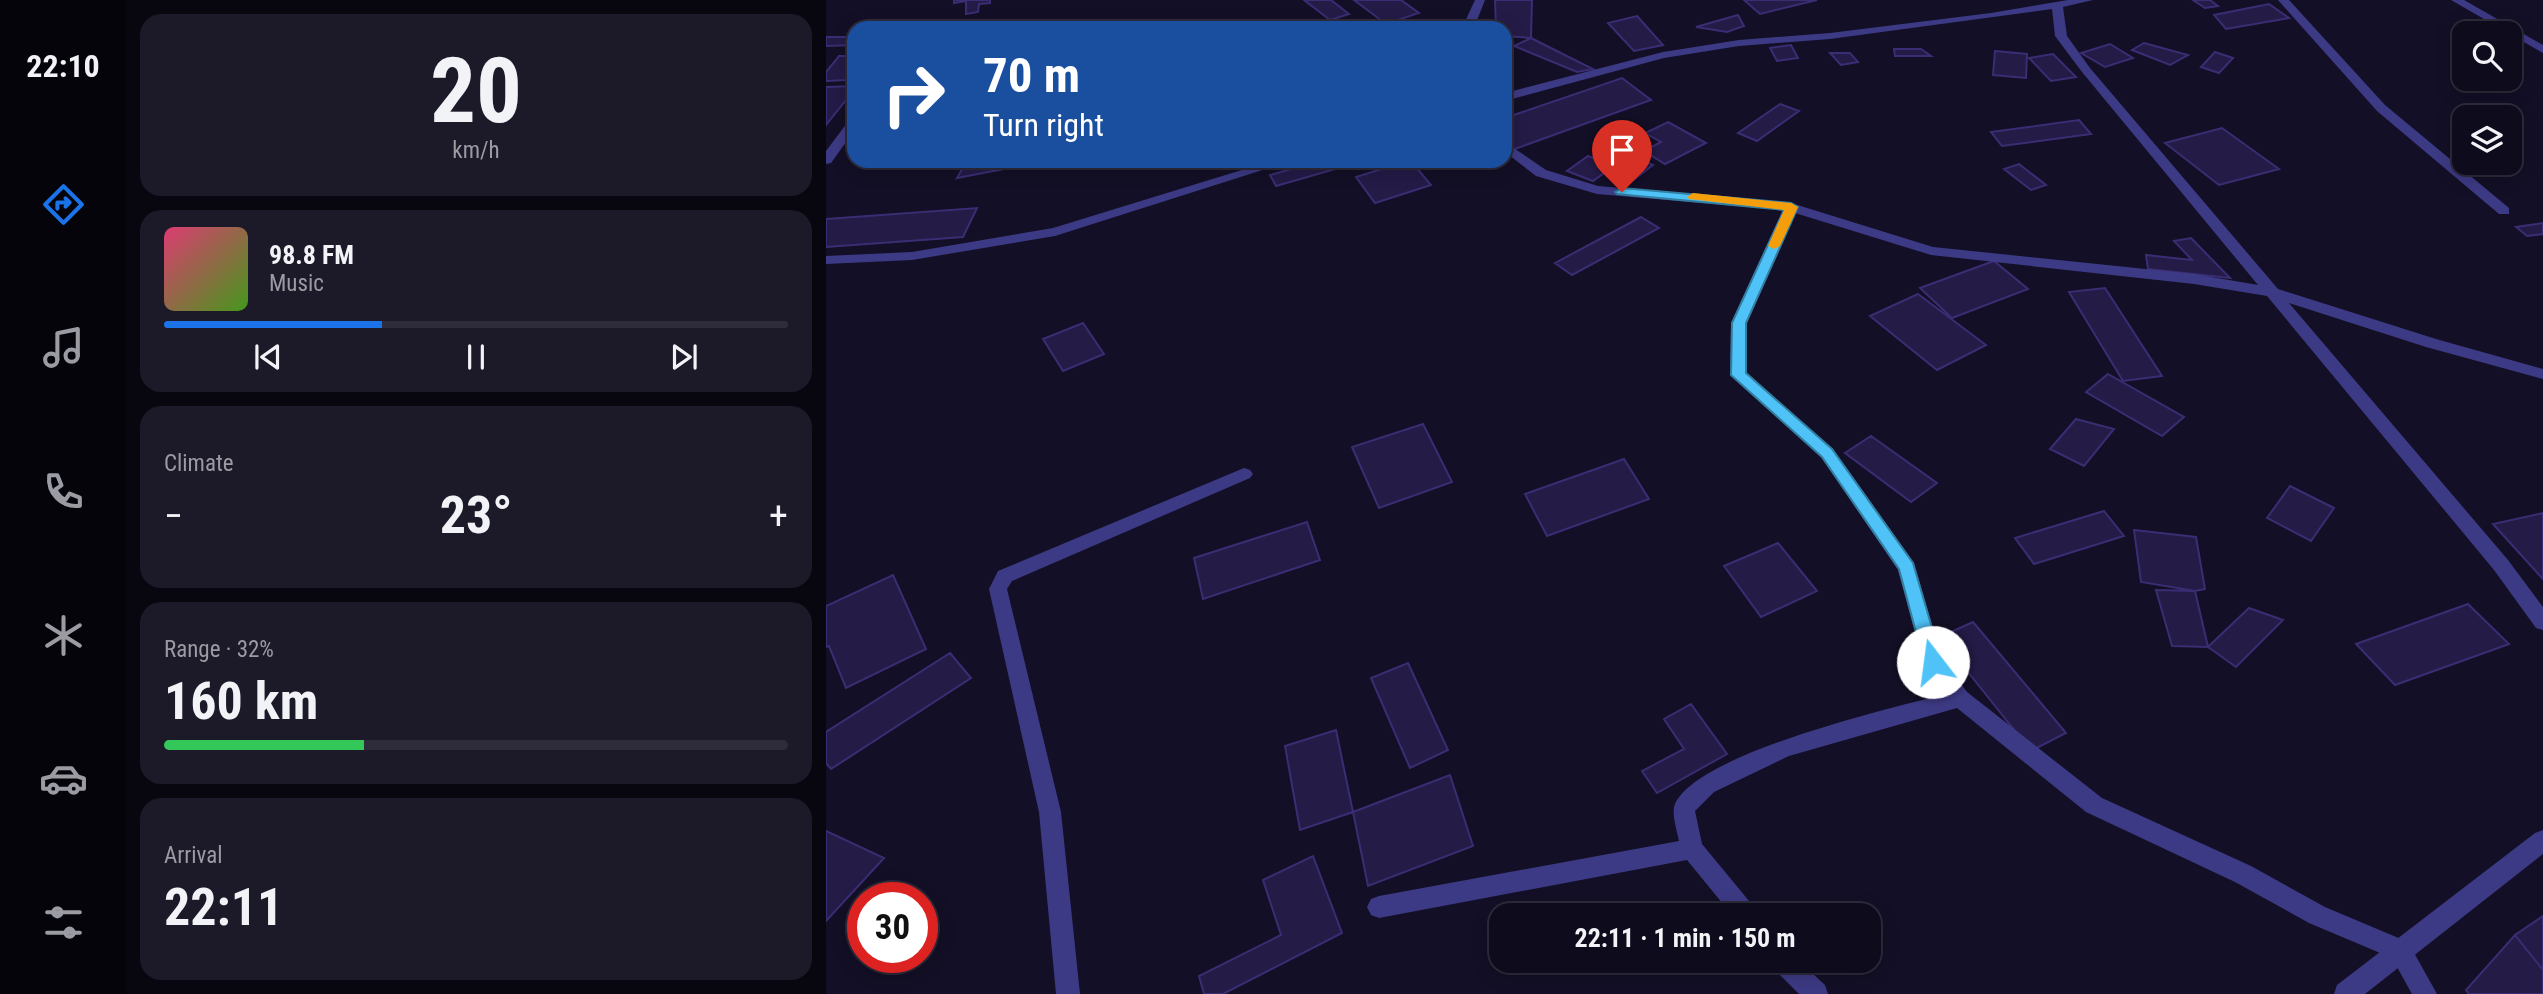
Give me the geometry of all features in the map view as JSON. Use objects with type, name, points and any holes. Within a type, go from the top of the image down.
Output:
[{"type":"street","points":[[1471,21],[1480,0]]},
{"type":"street","points":[[1512,93],[1663,54],[1739,43],[1830,36],[2057,7],[2088,0]]},
{"type":"street","points":[[2283,0],[2346,66],[2381,108],[2504,211]]},
{"type":"street","points":[[2456,0],[2543,50]]},
{"type":"street","points":[[2057,7],[2061,36],[2086,70],[2501,565],[2543,622]]},
{"type":"street","points":[[826,160],[847,132]]},
{"type":"street","points":[[1512,151],[1541,173],[1597,190],[1791,207],[1931,251],[2194,278],[2272,292],[2431,343],[2543,374]]},
{"type":"street","points":[[826,260],[912,256],[1055,232],[1262,168]]},
{"type":"street","points":[[1791,207],[1739,323],[1738,375],[1827,453],[1900,557],[1907,568],[1933,662],[1960,698],[2094,805],[2243,874],[2316,915],[2400,950],[2425,994]]},
{"type":"street","points":[[1068,994],[1050,812],[998,589],[1005,576],[1244,474]]},
{"type":"street","points":[[1736,903],[1692,849],[1684,808],[1706,785],[1785,748],[1960,698]]},
{"type":"street","points":[[2346,994],[2543,840]]},
{"type":"street","points":[[1379,907],[1692,849]]},
{"type":"street","points":[[1794,973],[1816,994]]},
{"type":"building","points":[[954,0],[990,0],[990,3],[979,4],[978,12],[966,14],[966,1],[954,3]]},
{"type":"building","points":[[1304,0],[1331,0],[1349,14],[1330,20]]},
{"type":"building","points":[[1354,0],[1401,0],[1419,13],[1395,21],[1382,21]]},
{"type":"building","points":[[1495,0],[1532,0],[1531,38],[1512,37],[1512,21],[1496,21]]},
{"type":"building","points":[[1744,0],[1817,0],[1760,14]]},
{"type":"building","points":[[2193,0],[2210,0],[2218,6],[2205,8]]},
{"type":"building","points":[[2269,4],[2289,18],[2226,29],[2214,15]]},
{"type":"building","points":[[1738,15],[1744,26],[1727,32],[1696,27]]},
{"type":"building","points":[[1637,16],[1663,45],[1634,51],[1608,23]]},
{"type":"building","points":[[826,37],[847,37],[847,45],[826,46]]},
{"type":"building","points":[[1531,38],[1593,69],[1577,72],[1514,46]]},
{"type":"building","points":[[2144,43],[2188,55],[2170,65],[2132,50]]},
{"type":"building","points":[[2110,44],[2133,58],[2105,67],[2081,53]]},
{"type":"building","points":[[1791,45],[1798,58],[1777,61],[1770,48]]},
{"type":"building","points":[[1894,49],[1921,49],[1931,56],[1895,56]]},
{"type":"building","points":[[1995,51],[2027,54],[2026,78],[1993,75]]},
{"type":"building","points":[[2215,52],[2233,58],[2219,73],[2201,67]]},
{"type":"building","points":[[1830,53],[1850,53],[1858,62],[1841,65]]},
{"type":"building","points":[[2053,54],[2076,77],[2051,81],[2029,58]]},
{"type":"building","points":[[839,56],[847,56],[847,80],[826,81],[826,72]]},
{"type":"building","points":[[1622,78],[1651,100],[1512,150],[1512,116]]},
{"type":"building","points":[[847,86],[847,99],[826,125],[826,87]]},
{"type":"building","points":[[1780,104],[1799,111],[1757,141],[1738,133]]},
{"type":"building","points":[[2079,120],[2091,134],[2002,146],[1991,132]]},
{"type":"building","points":[[1668,122],[1706,143],[1665,164],[1644,151],[1661,142],[1645,133]]},
{"type":"building","points":[[2222,128],[2279,169],[2219,185],[2165,143]]},
{"type":"building","points":[[1613,149],[1653,165],[1632,181],[1607,171],[1593,181],[1567,171],[1588,156],[1598,160]]},
{"type":"building","points":[[2019,164],[2046,185],[2031,190],[2004,169]]},
{"type":"building","points":[[963,168],[1009,168],[957,178]]},
{"type":"building","points":[[1295,168],[1339,168],[1276,186],[1270,175]]},
{"type":"building","points":[[1385,168],[1417,168],[1431,185],[1375,203],[1356,177]]},
{"type":"building","points":[[977,208],[963,237],[826,247],[826,219]]},
{"type":"building","points":[[1641,217],[1659,228],[1572,275],[1555,263]]},
{"type":"building","points":[[2543,223],[2543,234],[2527,236],[2516,227]]},
{"type":"building","points":[[2191,238],[2230,278],[2148,269],[2146,255],[2192,260],[2174,241]]},
{"type":"building","points":[[1994,261],[2028,289],[1952,318],[1920,288]]},
{"type":"building","points":[[2105,288],[2162,376],[2123,381],[2069,292]]},
{"type":"building","points":[[1918,294],[1986,345],[1937,370],[1870,316]]},
{"type":"building","points":[[1083,323],[1104,354],[1063,371],[1043,339]]},
{"type":"building","points":[[2108,374],[2184,417],[2162,436],[2086,392]]},
{"type":"building","points":[[2076,419],[2114,429],[2084,466],[2050,449]]},
{"type":"building","points":[[1423,424],[1452,482],[1379,508],[1352,447]]},
{"type":"building","points":[[1871,436],[1937,483],[1911,502],[1845,453]]},
{"type":"building","points":[[1624,459],[1649,499],[1547,536],[1525,494]]},
{"type":"building","points":[[2290,486],[2334,508],[2311,541],[2267,518]]},
{"type":"building","points":[[2104,511],[2124,536],[2034,564],[2015,538]]},
{"type":"building","points":[[2543,513],[2543,579],[2493,524]]},
{"type":"building","points":[[1307,522],[1320,560],[1203,599],[1194,558]]},
{"type":"building","points":[[2134,530],[2196,537],[2205,589],[2195,591],[2141,582]]},
{"type":"building","points":[[1778,543],[1817,591],[1761,617],[1724,566]]},
{"type":"building","points":[[893,575],[926,649],[846,688],[829,646],[826,647],[826,606]]},
{"type":"building","points":[[2156,590],[2195,591],[2208,647],[2172,646]]},
{"type":"building","points":[[2468,604],[2509,644],[2395,685],[2356,644]]},
{"type":"building","points":[[2249,608],[2283,620],[2236,667],[2208,647]]},
{"type":"building","points":[[1973,622],[2066,733],[2031,751],[1940,637]]},
{"type":"building","points":[[950,653],[971,678],[831,769],[826,763],[826,732]]},
{"type":"building","points":[[1408,663],[1448,750],[1410,768],[1371,678]]},
{"type":"building","points":[[1691,704],[1727,754],[1657,793],[1642,771],[1684,749],[1664,719]]},
{"type":"building","points":[[1336,730],[1353,812],[1300,830],[1285,746]]},
{"type":"building","points":[[1450,775],[1473,846],[1368,886],[1353,812]]},
{"type":"building","points":[[826,831],[884,858],[862,882],[847,882],[847,898],[826,921]]},
{"type":"building","points":[[1313,856],[1342,933],[1223,994],[1204,994],[1199,976],[1281,935],[1263,880]]},
{"type":"building","points":[[2543,916],[2543,970],[2515,935]]},
{"type":"building","points":[[2515,935],[2543,970],[2543,994],[2469,994],[2466,990]]},
{"type":"slow traffic","points":[[1693,197],[1791,207],[1774,246]]},
{"type":"route","points":[[1622,192],[1791,207],[1739,323],[1738,375],[1827,453],[1907,568],[1933,662]]}]
